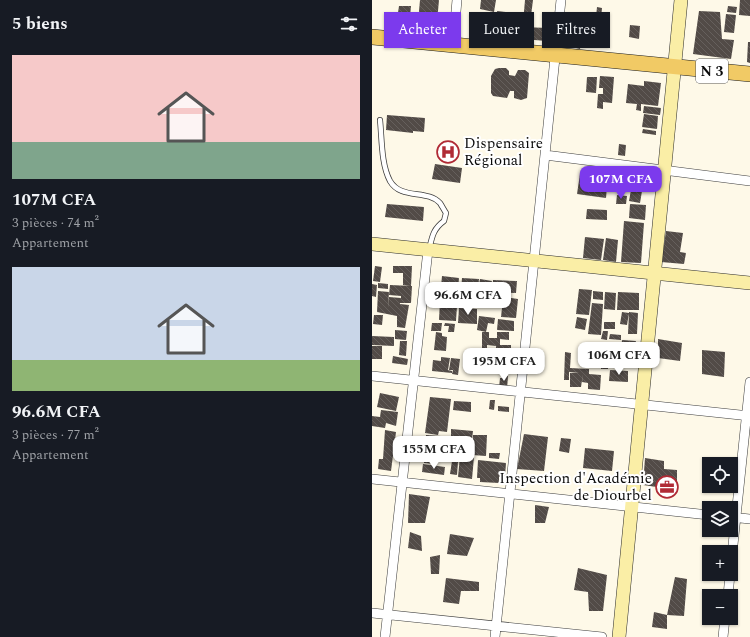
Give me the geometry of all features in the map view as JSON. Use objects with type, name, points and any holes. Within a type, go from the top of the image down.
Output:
[{"type":"main road","name":"N 3","points":[[372,37],[384,38]]},
{"type":"main road","name":"N 3","points":[[461,46],[750,74]]},
{"type":"street","points":[[456,12],[457,0]]},
{"type":"street","points":[[495,637],[561,0]]},
{"type":"street","points":[[619,637],[673,67],[681,0]]},
{"type":"street","points":[[545,155],[750,181]]},
{"type":"street","points":[[372,244],[750,283]]},
{"type":"street","points":[[384,637],[428,250]]},
{"type":"street","points":[[372,376],[748,416]]},
{"type":"street","points":[[735,501],[748,416],[750,382]]},
{"type":"street","points":[[372,479],[702,514]]},
{"type":"street","points":[[738,518],[750,519]]},
{"type":"street","points":[[372,612],[496,626],[518,632],[602,637]]},
{"type":"street","points":[[723,637],[724,625]]},
{"type":"lane","points":[[380,120],[385,166],[390,182],[399,190],[432,198],[439,202],[446,213],[444,221],[432,233],[428,250]]},
{"type":"building","points":[[420,0],[439,0],[438,12],[419,12]]},
{"type":"building","points":[[481,0],[496,0],[494,12],[480,9]]},
{"type":"building","points":[[525,0],[533,0],[532,12],[524,12]]},
{"type":"building","points":[[740,0],[750,0],[750,16],[739,15]]},
{"type":"building","points":[[399,6],[411,6],[410,12],[398,12]]},
{"type":"building","points":[[728,6],[737,7],[736,13],[727,12]]},
{"type":"building","points":[[597,7],[602,8],[602,12],[596,12]]},
{"type":"building","points":[[699,11],[720,12],[722,39],[734,40],[731,59],[693,54]]},
{"type":"building","points":[[726,14],[736,15],[734,33],[724,32]]},
{"type":"building","points":[[630,25],[640,26],[639,39],[629,37]]},
{"type":"building","points":[[534,27],[542,28],[542,41],[534,40]]},
{"type":"building","points":[[748,42],[750,42],[750,63],[747,62]]},
{"type":"building","points":[[506,68],[509,71],[509,75],[515,76],[518,70],[525,70],[529,73],[527,98],[521,100],[514,98],[514,91],[510,91],[507,98],[493,96],[491,93],[491,76],[495,69]]},
{"type":"building","points":[[600,76],[614,77],[612,103],[603,102],[603,109],[597,108],[598,94],[603,94],[603,88],[599,88]]},
{"type":"building","points":[[587,77],[597,77],[596,93],[586,92]]},
{"type":"building","points":[[644,81],[661,83],[658,106],[641,104],[641,111],[636,110],[637,104],[626,103],[628,84],[644,86]]},
{"type":"building","points":[[644,106],[661,108],[660,115],[643,113]]},
{"type":"building","points":[[644,114],[658,116],[657,129],[642,127]]},
{"type":"building","points":[[387,115],[425,118],[424,132],[413,131],[413,133],[386,130]]},
{"type":"building","points":[[643,129],[656,131],[656,135],[642,133]]},
{"type":"building","points":[[619,144],[626,145],[625,156],[618,155]]},
{"type":"building","points":[[435,164],[462,168],[460,183],[432,179]]},
{"type":"building","points":[[580,174],[597,175],[596,186],[607,187],[606,198],[577,194]]},
{"type":"building","points":[[610,179],[631,180],[631,188],[610,187]]},
{"type":"building","points":[[631,190],[642,191],[640,203],[629,201]]},
{"type":"building","points":[[617,195],[627,196],[626,204],[616,204]]},
{"type":"building","points":[[387,204],[424,207],[423,221],[385,217]]},
{"type":"building","points":[[630,204],[646,205],[645,220],[629,218]]},
{"type":"building","points":[[587,209],[607,210],[607,220],[586,219]]},
{"type":"building","points":[[624,221],[644,223],[641,263],[621,262]]},
{"type":"building","points":[[666,231],[683,233],[680,252],[686,253],[684,264],[661,262],[662,245],[664,245]]},
{"type":"building","points":[[585,237],[604,239],[601,260],[583,258]]},
{"type":"building","points":[[606,238],[618,240],[616,262],[603,260]]},
{"type":"building","points":[[375,266],[382,267],[380,282],[373,281]]},
{"type":"building","points":[[393,266],[412,266],[411,286],[403,285],[403,273],[393,273]]},
{"type":"building","points":[[442,276],[459,278],[457,300],[440,298]]},
{"type":"building","points":[[462,278],[479,279],[478,291],[461,290]]},
{"type":"building","points":[[480,279],[492,281],[491,286],[479,284]]},
{"type":"building","points":[[493,280],[517,281],[516,293],[493,292]]},
{"type":"building","points":[[378,283],[388,284],[388,289],[378,288]]},
{"type":"building","points":[[372,284],[377,285],[376,297],[372,296]]},
{"type":"building","points":[[390,285],[412,286],[411,303],[400,303],[409,305],[405,328],[397,327],[397,316],[377,312],[378,291],[389,292],[388,308],[389,297],[401,298],[401,296],[389,295]]},
{"type":"building","points":[[579,289],[592,290],[589,315],[576,314]]},
{"type":"building","points":[[593,291],[603,292],[603,300],[593,299]]},
{"type":"building","points":[[605,292],[616,293],[615,310],[604,309]]},
{"type":"building","points":[[618,292],[639,293],[639,310],[617,310]]},
{"type":"building","points":[[498,296],[518,299],[516,318],[501,317],[502,308],[497,307]]},
{"type":"building","points":[[440,300],[451,301],[451,305],[457,306],[456,321],[439,320]]},
{"type":"building","points":[[592,303],[603,304],[601,335],[588,334]]},
{"type":"building","points":[[459,308],[477,309],[477,324],[458,323]]},
{"type":"building","points":[[622,312],[629,313],[627,325],[620,324]]},
{"type":"building","points":[[629,312],[638,313],[637,334],[628,334]]},
{"type":"building","points":[[374,315],[383,315],[382,325],[373,324]]},
{"type":"building","points":[[479,316],[495,318],[494,324],[488,323],[486,332],[477,330]]},
{"type":"building","points":[[577,317],[587,319],[585,330],[575,328]]},
{"type":"building","points":[[498,319],[514,321],[514,331],[497,330]]},
{"type":"building","points":[[604,322],[615,322],[615,329],[604,329]]},
{"type":"building","points":[[432,323],[442,323],[441,331],[431,331]]},
{"type":"building","points":[[445,323],[455,324],[454,332],[448,332],[449,326],[444,326]]},
{"type":"building","points":[[395,330],[407,331],[406,340],[395,339]]},
{"type":"building","points":[[603,331],[608,331],[607,340],[601,339]]},
{"type":"building","points":[[436,332],[442,333],[442,336],[447,337],[446,351],[434,350]]},
{"type":"building","points":[[482,332],[489,332],[489,338],[497,338],[497,332],[509,332],[509,340],[500,339],[500,345],[511,345],[511,359],[501,359],[501,353],[496,353],[496,346],[487,345],[487,348],[482,348]]},
{"type":"building","points":[[610,334],[621,335],[621,340],[609,339]]},
{"type":"building","points":[[372,336],[394,337],[394,346],[372,345]]},
{"type":"building","points":[[658,339],[682,343],[680,361],[658,358]]},
{"type":"building","points":[[622,340],[636,341],[634,363],[620,362]]},
{"type":"building","points":[[400,341],[407,341],[406,356],[399,355]]},
{"type":"building","points":[[602,343],[608,344],[607,354],[602,353]]},
{"type":"building","points":[[372,346],[382,346],[382,359],[372,359]]},
{"type":"building","points":[[702,350],[725,352],[724,377],[702,374]]},
{"type":"building","points":[[565,352],[571,353],[570,368],[589,369],[589,374],[601,375],[600,390],[588,389],[588,383],[582,382],[583,374],[581,387],[570,387],[570,373],[579,373],[569,372],[569,380],[564,380]]},
{"type":"building","points":[[393,356],[408,359],[407,365],[392,363]]},
{"type":"building","points":[[479,356],[510,362],[508,374],[477,368]]},
{"type":"building","points":[[441,357],[450,358],[448,370],[452,371],[452,373],[432,371],[433,360],[441,361]]},
{"type":"building","points":[[451,358],[460,359],[458,375],[452,374],[453,370],[449,370]]},
{"type":"building","points":[[601,362],[608,362],[608,369],[601,369]]},
{"type":"building","points":[[610,370],[628,371],[628,382],[609,381]]},
{"type":"building","points":[[503,375],[508,376],[507,389],[499,388],[500,378],[503,378]]},
{"type":"building","points":[[380,393],[399,397],[396,411],[377,407]]},
{"type":"building","points":[[430,397],[451,399],[447,432],[439,431],[438,435],[425,433]]},
{"type":"building","points":[[490,400],[495,400],[494,410],[489,409]]},
{"type":"building","points":[[454,401],[471,402],[471,412],[453,410]]},
{"type":"building","points":[[498,406],[509,407],[509,412],[498,411]]},
{"type":"building","points":[[381,410],[398,412],[396,426],[386,423],[385,428],[372,426],[372,416],[380,417]]},
{"type":"building","points":[[451,429],[473,431],[472,439],[451,437]]},
{"type":"building","points":[[385,430],[396,432],[391,471],[378,469],[379,459],[383,459]]},
{"type":"building","points":[[524,434],[548,437],[544,471],[517,469]]},
{"type":"building","points":[[426,435],[441,436],[440,442],[433,442],[432,449],[425,448]]},
{"type":"building","points":[[473,435],[487,435],[486,456],[472,455]]},
{"type":"building","points":[[442,437],[451,439],[448,458],[439,457]]},
{"type":"building","points":[[561,438],[571,439],[569,453],[559,451]]},
{"type":"building","points":[[585,448],[614,451],[612,471],[583,468]]},
{"type":"building","points":[[451,449],[460,450],[458,460],[450,458]]},
{"type":"building","points":[[424,450],[436,451],[435,464],[424,463]]},
{"type":"building","points":[[489,453],[500,453],[499,459],[489,458]]},
{"type":"building","points":[[460,456],[474,457],[472,479],[458,477]]},
{"type":"building","points":[[645,458],[664,461],[664,469],[677,470],[677,490],[643,485]]},
{"type":"building","points":[[478,460],[506,463],[505,477],[499,477],[499,483],[480,482],[480,478],[477,478]]},
{"type":"building","points":[[452,461],[458,462],[457,475],[450,474]]},
{"type":"building","points":[[423,464],[445,467],[444,475],[422,472]]},
{"type":"building","points":[[409,494],[430,497],[425,523],[408,523]]},
{"type":"building","points":[[535,505],[549,507],[545,523],[535,523]]},
{"type":"building","points":[[410,532],[421,536],[422,551],[408,548]]},
{"type":"building","points":[[450,534],[474,538],[467,556],[447,554]]},
{"type":"building","points":[[440,555],[439,574],[431,574],[430,557]]},
{"type":"building","points":[[578,568],[607,575],[603,611],[589,611],[588,592],[574,590]]},
{"type":"building","points":[[675,577],[687,579],[684,616],[667,615]]},
{"type":"building","points":[[446,578],[479,582],[479,591],[461,591],[459,604],[443,602]]},
{"type":"building","points":[[654,612],[667,615],[667,629],[652,627]]},
{"type":"place","name":"Dispensaire Régional","points":[[448,152]]},
{"type":"place","name":"Inspection d'Académie de Diourbel","points":[[667,487]]}]
